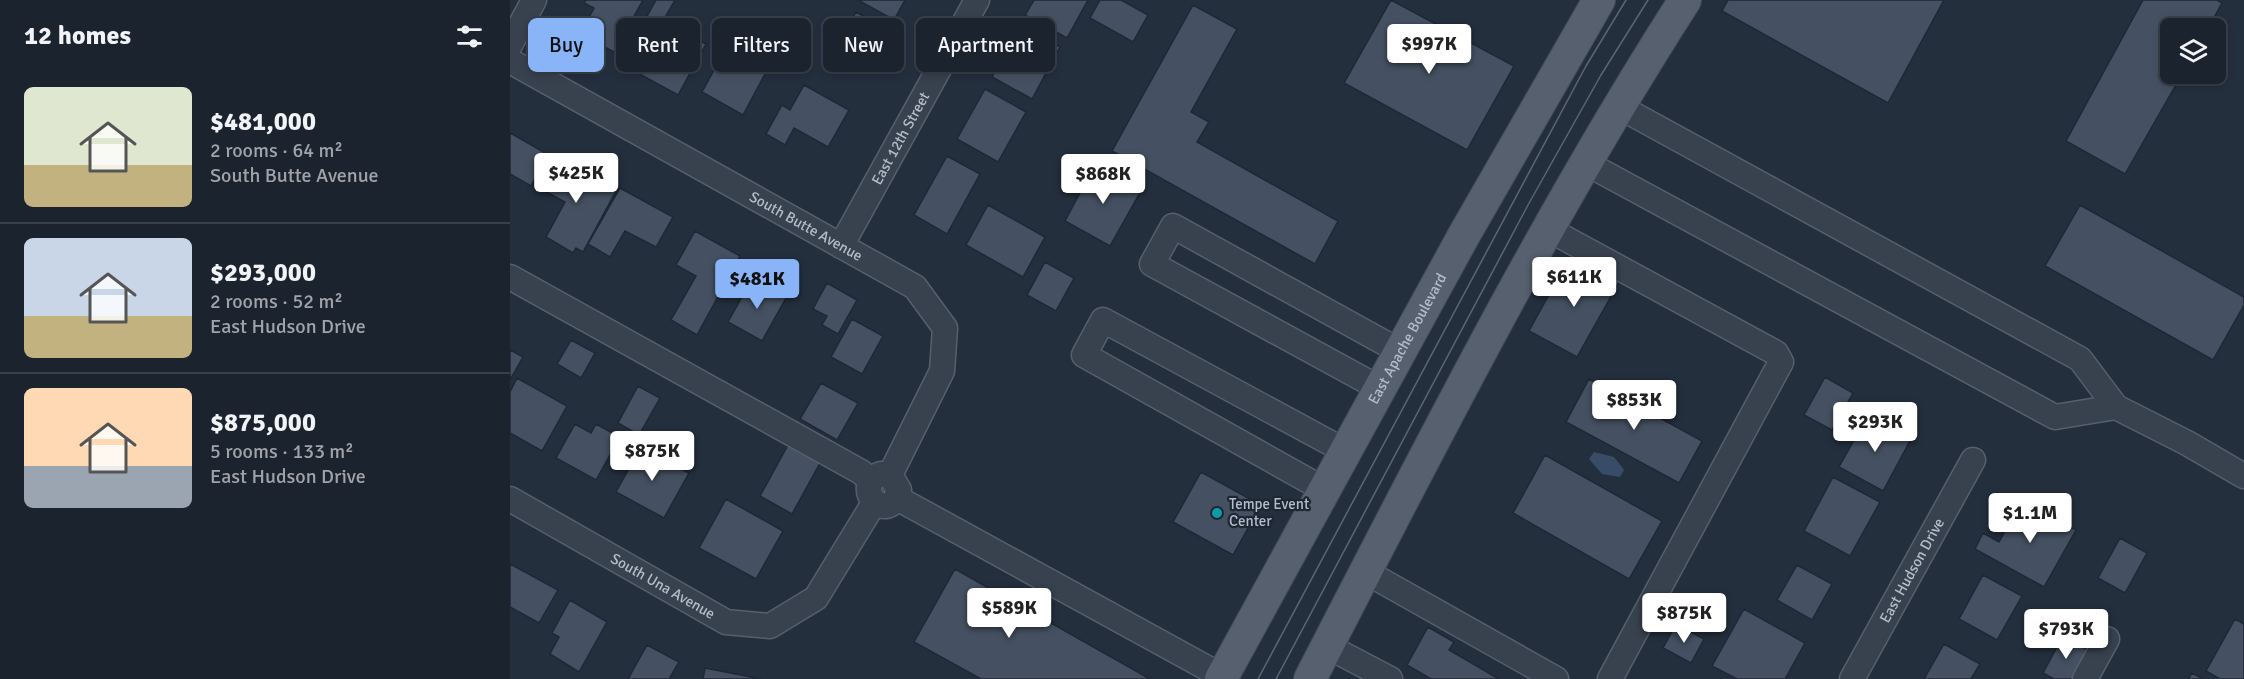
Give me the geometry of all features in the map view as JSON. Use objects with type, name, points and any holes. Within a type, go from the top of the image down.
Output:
[{"type":"main road","name":"East Apache Boulevard","points":[[1223,678],[1345,451],[1382,389],[1482,204],[1599,0]]},
{"type":"main road","points":[[1310,679],[1584,162],[1685,0]]},
{"type":"street","points":[[510,45],[534,0]]},
{"type":"street","name":"East 12th Street","points":[[841,246],[977,0]]},
{"type":"street","name":"South Butte Avenue","points":[[510,61],[915,287],[945,328],[942,371],[884,486]]},
{"type":"street","points":[[1618,106],[2080,359],[2116,407],[2187,442],[2244,476]]},
{"type":"street","points":[[1584,162],[2055,417],[2116,407]]},
{"type":"street","points":[[1382,389],[1152,264],[1173,226],[1401,352]]},
{"type":"street","points":[[1548,229],[1776,353],[1781,362],[1610,679]]},
{"type":"street","points":[[510,277],[861,472],[1223,678]]},
{"type":"street","points":[[1324,490],[1084,355],[1103,320],[1345,451]]},
{"type":"street","name":"East Hudson Drive","points":[[1852,679],[1973,460]]},
{"type":"street","name":"South Una Avenue","points":[[510,499],[726,622],[770,626],[816,598],[884,486]]},
{"type":"street","points":[[1366,572],[1556,679]]},
{"type":"street","points":[[2085,679],[2107,639]]},
{"type":"street","points":[[1327,646],[1390,679]]},
{"type":"water","points":[[1594,452],[1614,457],[1624,470],[1620,477],[1602,474],[1589,459]]},
{"type":"building","points":[[586,0],[643,0],[633,18],[616,18],[614,52],[604,47],[604,18],[589,18],[594,8],[584,3]]},
{"type":"building","points":[[656,0],[675,0],[665,18],[646,18]]},
{"type":"building","points":[[858,0],[905,0],[895,18],[890,18]]},
{"type":"building","points":[[1034,0],[1088,0],[1067,38],[1055,31],[1055,18],[1030,18],[1025,15]]},
{"type":"building","points":[[1100,0],[1121,0],[1148,15],[1133,42],[1090,18]]},
{"type":"building","points":[[1391,0],[1514,66],[1467,150],[1344,83]]},
{"type":"building","points":[[1728,0],[1944,0],[1888,103],[1722,11]]},
{"type":"building","points":[[2143,0],[2217,0],[2222,3],[2214,18],[2160,18],[2160,84],[2176,84],[2125,174],[2066,141]]},
{"type":"building","points":[[1193,5],[1237,29],[1191,112],[1209,122],[1197,142],[1338,221],[1315,264],[1112,151]]},
{"type":"building","points":[[856,12],[867,18],[853,18]]},
{"type":"building","points":[[700,41],[706,44],[700,55]]},
{"type":"building","points":[[1055,44],[1060,47],[1055,56]]},
{"type":"building","points":[[636,72],[691,72],[678,95]]},
{"type":"building","points":[[713,72],[761,72],[765,74],[743,115],[702,92]]},
{"type":"building","points":[[995,72],[1047,72],[1032,99],[992,77]]},
{"type":"building","points":[[804,85],[849,110],[828,147],[794,128],[785,145],[766,134],[782,105],[790,110]]},
{"type":"building","points":[[985,89],[1026,112],[998,162],[957,139]]},
{"type":"building","points":[[510,133],[549,155],[531,186],[510,174]]},
{"type":"building","points":[[557,156],[617,189],[583,252],[576,248],[573,253],[546,237],[565,202],[539,188]]},
{"type":"building","points":[[947,156],[980,174],[947,234],[914,215]]},
{"type":"building","points":[[1096,163],[1142,189],[1110,246],[1065,221]]},
{"type":"building","points":[[620,188],[673,217],[656,247],[625,231],[610,257],[588,244]]},
{"type":"building","points":[[988,205],[1045,237],[1023,277],[966,245]]},
{"type":"building","points":[[2080,205],[2244,297],[2244,305],[2213,360],[2045,266]]},
{"type":"building","points":[[695,231],[740,256],[697,335],[671,320],[696,276],[676,265]]},
{"type":"building","points":[[1580,260],[1619,282],[1577,357],[1529,331],[1562,271],[1571,276]]},
{"type":"building","points":[[1045,262],[1074,278],[1056,311],[1027,295]]},
{"type":"building","points":[[752,279],[786,298],[762,341],[728,322]]},
{"type":"building","points":[[827,283],[857,300],[838,334],[822,325],[827,316],[813,309]]},
{"type":"building","points":[[852,319],[883,336],[862,374],[831,357]]},
{"type":"building","points":[[571,340],[595,353],[581,378],[557,364]]},
{"type":"building","points":[[510,350],[523,357],[510,380]]},
{"type":"building","points":[[1825,377],[1853,393],[1832,430],[1804,415]]},
{"type":"building","points":[[517,378],[567,406],[542,451],[510,433],[510,392]]},
{"type":"building","points":[[1589,379],[1702,441],[1679,483],[1566,422]]},
{"type":"building","points":[[821,383],[858,403],[837,440],[800,419]]},
{"type":"building","points":[[638,386],[660,398],[639,435],[618,423]]},
{"type":"building","points":[[1868,415],[1911,439],[1883,491],[1839,467]]},
{"type":"building","points":[[575,424],[591,433],[596,424],[620,437],[596,480],[556,458]]},
{"type":"building","points":[[788,445],[820,463],[792,514],[760,496]]},
{"type":"building","points":[[641,447],[689,473],[664,518],[616,492]]},
{"type":"building","points":[[1545,455],[1662,521],[1629,579],[1513,513]]},
{"type":"building","name":"Tempe Event Center","points":[[1201,472],[1261,505],[1233,555],[1173,522]]},
{"type":"building","points":[[1833,477],[1880,502],[1850,556],[1804,531]]},
{"type":"building","points":[[726,499],[783,531],[756,579],[699,548]]},
{"type":"building","points":[[2022,500],[2076,530],[2044,587],[1975,549],[1983,533],[1999,542]]},
{"type":"building","points":[[2120,538],[2147,553],[2125,593],[2098,578]]},
{"type":"building","points":[[510,564],[558,590],[539,623],[510,607]]},
{"type":"building","points":[[1797,565],[1832,584],[1812,620],[1777,600]]},
{"type":"building","points":[[955,569],[1150,679],[981,679],[914,642]]},
{"type":"building","points":[[1983,575],[2022,596],[1997,640],[1959,619]]},
{"type":"building","points":[[570,600],[607,622],[579,672],[550,654],[559,637],[552,633]]},
{"type":"building","points":[[1744,609],[1805,643],[1785,679],[1737,679],[1712,666]]},
{"type":"building","points":[[2235,619],[2244,624],[2244,679],[2220,679],[2206,671]]},
{"type":"building","points":[[1676,624],[1704,639],[1691,663],[1663,648]]},
{"type":"building","points":[[1428,627],[1454,642],[1449,650],[1499,679],[1431,679],[1407,665]]},
{"type":"building","points":[[2063,636],[2090,651],[2074,679],[2054,679],[2043,673]]},
{"type":"building","points":[[1944,644],[1980,664],[1971,679],[1924,679]]},
{"type":"building","points":[[647,645],[679,662],[669,679],[628,679]]},
{"type":"building","points":[[705,668],[761,679],[703,679]]},
{"type":"building","points":[[2192,673],[2203,679],[2188,679]]},
{"type":"tram line","points":[[1258,679],[1586,66],[1626,0]]},
{"type":"tram line","points":[[1276,679],[1528,205],[1601,75],[1648,0]]},
{"type":"place","name":"Tempe Event Center","points":[[1217,513]]}]
